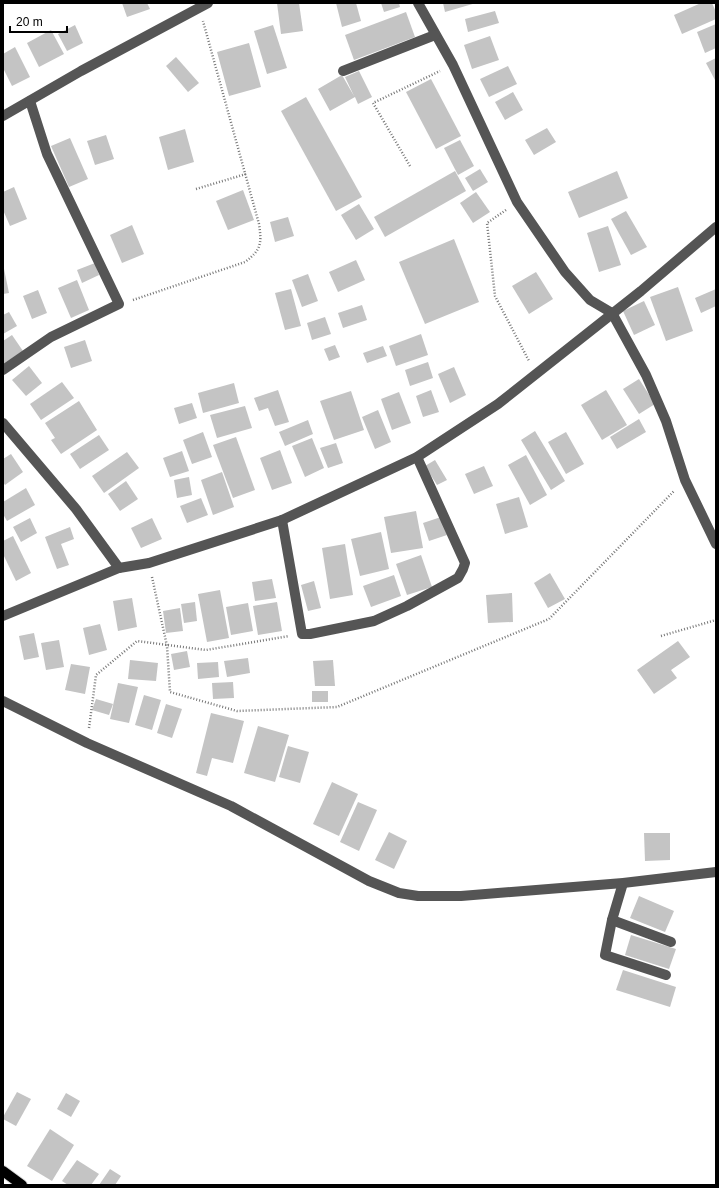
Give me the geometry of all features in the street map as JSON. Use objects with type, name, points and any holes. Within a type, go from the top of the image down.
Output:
[{"type":"main road","points":[[3,1171],[22,1185]]},
{"type":"street","points":[[3,116],[208,3]]},
{"type":"street","points":[[418,3],[453,65],[517,202],[570,278],[590,300],[612,313],[649,381],[666,422],[685,480],[716,544]]},
{"type":"street","points":[[343,71],[435,35]]},
{"type":"street","points":[[3,370],[51,338],[119,304],[47,154],[30,101]]},
{"type":"street","points":[[3,616],[119,568],[149,563],[282,520],[417,457],[498,404],[612,313],[716,227]]},
{"type":"street","points":[[3,423],[76,509],[119,568]]},
{"type":"street","points":[[282,520],[302,634],[310,634],[374,620],[407,606],[458,578],[465,563],[417,457]]},
{"type":"street","points":[[3,701],[87,743],[231,806],[370,881],[399,893],[418,896],[462,896],[623,883],[716,872]]},
{"type":"street","points":[[623,883],[612,920],[605,955],[666,975]]},
{"type":"street","points":[[612,920],[671,942]]},
{"type":"path","points":[[119,304],[245,262],[256,253],[261,239],[259,224],[246,174],[199,8]]},
{"type":"path","points":[[410,166],[373,103],[453,65]]},
{"type":"path","points":[[196,188],[246,174]]},
{"type":"path","points":[[517,202],[487,223],[494,296],[535,374]]},
{"type":"path","points":[[149,563],[167,646],[170,692],[237,711],[337,706],[548,619],[685,480]]},
{"type":"path","points":[[661,636],[716,620]]},
{"type":"path","points":[[87,743],[96,675],[137,641],[206,650],[302,634]]},
{"type":"building","points":[[122,3],[147,3],[150,9],[127,17]]},
{"type":"building","points":[[277,3],[299,3],[303,31],[281,34]]},
{"type":"building","points":[[336,3],[356,3],[361,21],[342,27]]},
{"type":"building","points":[[381,3],[399,3],[400,7],[384,12]]},
{"type":"building","points":[[443,3],[476,3],[445,12]]},
{"type":"building","points":[[701,3],[712,3],[716,12],[716,19],[682,34],[674,15]]},
{"type":"building","points":[[495,11],[499,23],[468,32],[465,19]]},
{"type":"building","points":[[406,12],[415,37],[354,60],[345,35]]},
{"type":"building","points":[[716,24],[716,48],[705,53],[697,32]]},
{"type":"building","points":[[75,25],[83,43],[67,51],[58,34]]},
{"type":"building","points":[[273,25],[287,68],[267,74],[254,31]]},
{"type":"building","points":[[51,30],[64,54],[39,67],[27,43]]},
{"type":"building","points":[[490,36],[499,60],[472,69],[464,45]]},
{"type":"building","points":[[249,43],[261,87],[229,96],[217,52]]},
{"type":"building","points":[[15,47],[30,77],[12,86],[3,68],[3,54]]},
{"type":"building","points":[[176,57],[199,83],[188,92],[166,66]]},
{"type":"building","points":[[716,58],[716,82],[706,63]]},
{"type":"building","points":[[508,66],[517,84],[489,97],[480,79]]},
{"type":"building","points":[[359,71],[372,97],[358,104],[355,97],[330,111],[318,89],[342,75],[354,96],[345,77]]},
{"type":"building","points":[[431,79],[461,136],[436,149],[406,92]]},
{"type":"building","points":[[513,92],[523,110],[505,120],[495,102]]},
{"type":"building","points":[[306,97],[362,197],[336,211],[281,111]]},
{"type":"building","points":[[547,128],[556,142],[534,155],[525,140]]},
{"type":"building","points":[[185,129],[194,162],[168,170],[159,137]]},
{"type":"building","points":[[106,135],[114,159],[95,165],[87,141]]},
{"type":"building","points":[[70,138],[88,179],[69,187],[51,146]]},
{"type":"building","points":[[460,140],[474,166],[458,175],[444,148]]},
{"type":"building","points":[[480,169],[488,182],[473,191],[465,178]]},
{"type":"building","points":[[455,171],[466,191],[385,237],[374,217]]},
{"type":"building","points":[[617,171],[628,198],[579,218],[568,192]]},
{"type":"building","points":[[14,187],[27,219],[10,226],[3,210],[3,192]]},
{"type":"building","points":[[243,190],[254,220],[228,230],[216,201]]},
{"type":"building","points":[[476,192],[490,212],[473,223],[460,203]]},
{"type":"building","points":[[359,204],[374,229],[356,240],[341,215]]},
{"type":"building","points":[[626,211],[647,247],[631,255],[611,219]]},
{"type":"building","points":[[288,217],[294,236],[275,242],[270,222]]},
{"type":"building","points":[[132,225],[144,254],[122,263],[110,235]]},
{"type":"building","points":[[608,226],[621,265],[599,272],[587,233]]},
{"type":"building","points":[[454,239],[479,302],[425,324],[399,262]]},
{"type":"building","points":[[356,260],[365,280],[338,292],[329,272]]},
{"type":"building","points":[[95,263],[99,275],[82,283],[77,270]]},
{"type":"building","points":[[3,264],[9,293],[3,294]]},
{"type":"building","points":[[536,272],[553,299],[529,314],[512,286]]},
{"type":"building","points":[[308,274],[318,301],[302,307],[292,280]]},
{"type":"building","points":[[77,280],[89,310],[71,318],[58,288]]},
{"type":"building","points":[[678,287],[693,331],[666,341],[650,297]]},
{"type":"building","points":[[291,289],[301,326],[285,330],[275,293]]},
{"type":"building","points":[[716,289],[716,306],[701,313],[695,298]]},
{"type":"building","points":[[38,290],[47,313],[32,319],[23,296]]},
{"type":"building","points":[[644,301],[655,325],[634,335],[623,311]]},
{"type":"building","points":[[362,305],[367,320],[343,328],[338,313]]},
{"type":"building","points":[[9,312],[17,326],[3,334],[3,315]]},
{"type":"building","points":[[325,317],[331,334],[312,340],[307,323]]},
{"type":"building","points":[[421,334],[428,355],[396,366],[389,346]]},
{"type":"building","points":[[12,335],[23,351],[3,364],[3,341]]},
{"type":"building","points":[[85,340],[92,361],[71,368],[64,347]]},
{"type":"building","points":[[335,345],[340,357],[329,361],[324,349]]},
{"type":"building","points":[[383,346],[387,356],[367,363],[363,353]]},
{"type":"building","points":[[428,362],[433,378],[410,386],[405,370]]},
{"type":"building","points":[[29,366],[42,383],[26,396],[12,380]]},
{"type":"building","points":[[454,367],[466,395],[450,403],[438,374]]},
{"type":"building","points":[[639,379],[655,404],[639,414],[623,389]]},
{"type":"building","points":[[62,382],[74,398],[41,420],[30,404]]},
{"type":"building","points":[[234,383],[239,403],[203,413],[198,393]]},
{"type":"building","points":[[278,390],[289,422],[275,426],[268,408],[259,411],[254,398]]},
{"type":"building","points":[[431,390],[439,412],[423,417],[416,396]]},
{"type":"building","points":[[606,390],[627,425],[602,440],[581,405]]},
{"type":"building","points":[[351,391],[364,430],[334,440],[320,401]]},
{"type":"building","points":[[399,392],[411,423],[392,430],[381,399]]},
{"type":"building","points":[[79,401],[97,430],[61,454],[51,440],[55,438],[45,423]]},
{"type":"building","points":[[192,403],[197,418],[179,424],[174,408]]},
{"type":"building","points":[[245,406],[252,428],[217,438],[210,415]]},
{"type":"building","points":[[378,410],[391,442],[375,449],[362,417]]},
{"type":"building","points":[[639,419],[646,432],[617,449],[610,437]]},
{"type":"building","points":[[308,420],[313,434],[285,446],[279,432]]},
{"type":"building","points":[[535,431],[565,481],[551,490],[521,440]]},
{"type":"building","points":[[203,432],[212,457],[192,464],[183,440]]},
{"type":"building","points":[[566,432],[584,464],[566,474],[548,442]]},
{"type":"building","points":[[99,435],[109,450],[80,469],[70,454]]},
{"type":"building","points":[[236,437],[255,490],[233,498],[213,445]]},
{"type":"building","points":[[312,438],[324,468],[305,477],[292,446]]},
{"type":"building","points":[[336,443],[343,463],[328,468],[320,448]]},
{"type":"building","points":[[280,450],[292,483],[272,490],[260,458]]},
{"type":"building","points":[[182,451],[189,471],[170,477],[163,458]]},
{"type":"building","points":[[127,452],[139,468],[104,493],[92,476]]},
{"type":"building","points":[[11,454],[23,472],[5,485],[3,482],[3,459]]},
{"type":"building","points":[[526,455],[547,495],[530,505],[508,465]]},
{"type":"building","points":[[435,460],[447,480],[437,485],[425,466]]},
{"type":"building","points":[[484,466],[493,486],[474,494],[465,474]]},
{"type":"building","points":[[222,472],[234,507],[213,515],[201,480]]},
{"type":"building","points":[[189,477],[192,495],[177,498],[174,480]]},
{"type":"building","points":[[126,481],[138,499],[120,511],[108,494]]},
{"type":"building","points":[[26,488],[35,505],[7,521],[3,514],[3,502]]},
{"type":"building","points":[[519,497],[528,527],[505,534],[496,504]]},
{"type":"building","points":[[201,498],[208,515],[187,523],[180,506]]},
{"type":"building","points":[[416,511],[423,548],[391,553],[384,517]]},
{"type":"building","points":[[441,517],[447,535],[429,541],[423,523]]},
{"type":"building","points":[[30,518],[37,533],[21,542],[13,527]]},
{"type":"building","points":[[152,518],[162,539],[141,548],[131,528]]},
{"type":"building","points":[[70,527],[74,539],[61,544],[69,565],[57,569],[45,537]]},
{"type":"building","points":[[381,532],[389,569],[360,576],[351,539]]},
{"type":"building","points":[[13,536],[31,573],[16,581],[3,554],[3,541]]},
{"type":"building","points":[[345,544],[353,595],[330,599],[322,548]]},
{"type":"building","points":[[421,555],[432,587],[407,595],[396,564]]},
{"type":"building","points":[[550,573],[565,599],[548,608],[534,583]]},
{"type":"building","points":[[394,575],[401,596],[371,607],[363,586]]},
{"type":"building","points":[[272,579],[276,598],[255,601],[252,582]]},
{"type":"building","points":[[314,581],[321,608],[308,611],[301,585]]},
{"type":"building","points":[[220,590],[229,638],[207,642],[198,594]]},
{"type":"building","points":[[512,593],[513,622],[488,623],[486,595]]},
{"type":"building","points":[[132,598],[137,627],[118,631],[113,601]]},
{"type":"building","points":[[195,602],[197,621],[184,623],[181,604]]},
{"type":"building","points":[[277,602],[282,631],[258,635],[253,606]]},
{"type":"building","points":[[248,603],[253,631],[231,635],[226,607]]},
{"type":"building","points":[[180,608],[183,631],[166,633],[163,611]]},
{"type":"building","points":[[100,624],[107,650],[89,655],[83,628]]},
{"type":"building","points":[[34,633],[39,657],[24,660],[19,636]]},
{"type":"building","points":[[59,640],[64,667],[46,670],[41,643]]},
{"type":"building","points":[[678,641],[690,657],[671,670],[677,678],[654,694],[637,670]]},
{"type":"building","points":[[187,651],[190,667],[174,670],[171,654]]},
{"type":"building","points":[[248,658],[250,673],[227,677],[224,661]]},
{"type":"building","points":[[130,660],[158,663],[156,681],[128,679]]},
{"type":"building","points":[[333,660],[335,686],[315,686],[313,661]]},
{"type":"building","points":[[218,662],[219,677],[198,679],[197,663]]},
{"type":"building","points":[[71,664],[90,667],[85,694],[65,690]]},
{"type":"building","points":[[233,682],[234,698],[213,699],[212,683]]},
{"type":"building","points":[[118,683],[138,687],[129,723],[110,719]]},
{"type":"building","points":[[312,691],[328,691],[328,702],[312,702]]},
{"type":"building","points":[[144,695],[161,700],[152,730],[135,725]]},
{"type":"building","points":[[96,699],[113,704],[109,715],[92,710]]},
{"type":"building","points":[[166,704],[182,709],[172,738],[157,733]]},
{"type":"building","points":[[211,713],[244,721],[233,763],[212,758],[207,776],[196,773]]},
{"type":"building","points":[[258,726],[289,735],[275,782],[244,773]]},
{"type":"building","points":[[288,746],[309,752],[300,783],[279,777]]},
{"type":"building","points":[[332,782],[358,794],[339,836],[313,824]]},
{"type":"building","points":[[358,802],[377,810],[359,851],[340,842]]},
{"type":"building","points":[[389,832],[407,841],[394,869],[375,860]]},
{"type":"building","points":[[644,833],[670,833],[670,860],[645,861]]},
{"type":"building","points":[[639,896],[674,911],[665,932],[630,918]]},
{"type":"building","points":[[631,935],[676,949],[669,969],[625,955]]},
{"type":"building","points":[[623,970],[676,987],[670,1007],[616,990]]},
{"type":"building","points":[[17,1092],[31,1099],[16,1126],[3,1119],[3,1117]]},
{"type":"building","points":[[66,1093],[80,1101],[71,1117],[57,1109]]},
{"type":"building","points":[[50,1129],[74,1145],[52,1181],[27,1166]]},
{"type":"building","points":[[77,1160],[99,1174],[91,1185],[68,1185],[62,1181]]},
{"type":"building","points":[[110,1169],[121,1176],[115,1185],[99,1185]]}]
